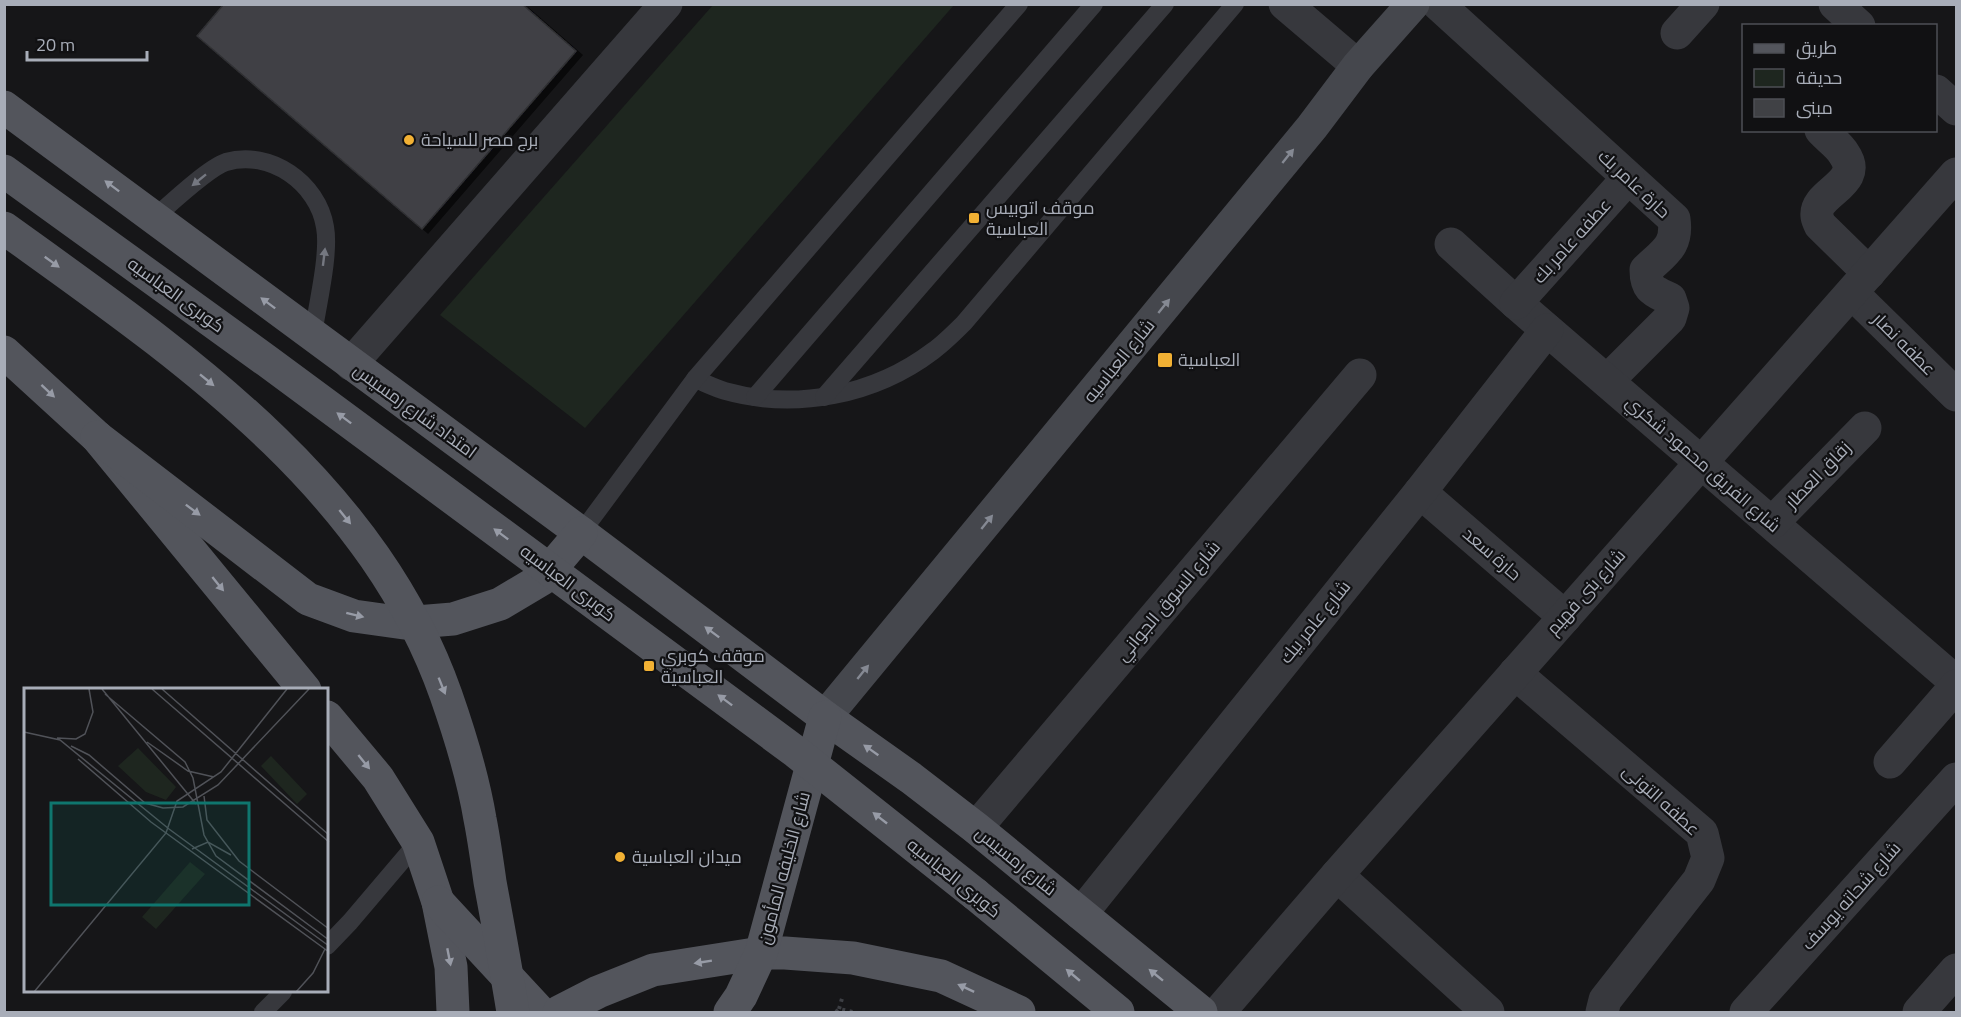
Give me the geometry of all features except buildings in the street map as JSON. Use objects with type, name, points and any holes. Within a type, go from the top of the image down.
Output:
[{"type":"main road","name":"شارع العباسيه","points":[[825,717],[1304,136],[1358,66],[1413,4]]},
{"type":"main road","name":"امتداد شارع رمسيس","points":[[4,106],[581,533],[825,717]]},
{"type":"main road","name":"كوبرى العباسيه","points":[[4,171],[276,368],[796,752],[975,894],[1118,1012]]},
{"type":"main road","points":[[4,228],[154,336],[216,387],[279,445],[324,491],[364,541],[400,595],[424,641],[442,684],[465,754],[480,817],[513,1012]]},
{"type":"main road","points":[[4,351],[97,437],[308,599],[354,616],[404,623],[453,619],[500,604],[542,579],[581,533]]},
{"type":"main road","points":[[97,437],[303,688]]},
{"type":"main road","name":"شارع رمسيس","points":[[825,717],[976,828],[1201,1012]]},
{"type":"main road","name":"شارع الخليفه المأمون","points":[[730,1012],[741,996],[761,953],[825,717]]},
{"type":"main road","points":[[328,718],[378,778],[418,842],[438,902],[451,967],[453,1012]]},
{"type":"main road","points":[[438,902],[540,1012]]},
{"type":"main road","points":[[559,1012],[598,992],[653,970],[761,953],[853,958],[941,976],[1018,1012]]},
{"type":"street","points":[[351,364],[666,4]]},
{"type":"street","points":[[1285,4],[1358,66]]},
{"type":"street","name":"حارة عامر بك","points":[[1438,4],[1674,219],[1676,231],[1673,244],[1646,270],[1649,288],[1670,299],[1672,308],[1670,318],[1607,381]]},
{"type":"street","points":[[1677,33],[1702,4]]},
{"type":"street","points":[[1937,93],[1956,109]]},
{"type":"street","name":"عطفه نصار","points":[[1823,132],[1844,154],[1849,165],[1848,177],[1820,205],[1816,214],[1820,225],[1861,283],[1956,395]]},
{"type":"street","name":"شارع بنى فهيم","points":[[1219,1012],[1337,875],[1956,174]]},
{"type":"street","name":"عطفه عامر بك","points":[[1516,303],[1628,178]]},
{"type":"street","name":"شارع الفريق محمود شكري","points":[[1451,244],[1956,684]]},
{"type":"street","name":"شارع عامر بيك","points":[[1081,914],[1547,330]]},
{"type":"street","name":"شارع السوق الجواني","points":[[976,828],[1360,375]]},
{"type":"street","name":"زقاق العطار","points":[[1772,523],[1864,428]]},
{"type":"street","name":"حارة سعد","points":[[1420,492],[1565,617]]},
{"type":"street","name":"عطفه التونى","points":[[1515,674],[1702,833],[1708,858],[1699,880],[1605,1000],[1602,1012]]},
{"type":"street","points":[[1890,762],[1956,684]]},
{"type":"street","name":"شارع شحاته يوسف","points":[[1746,1012],[1956,779]]},
{"type":"street","points":[[1337,875],[1478,1009]]},
{"type":"street","points":[[1919,1012],[1956,970]]},
{"type":"lane","points":[[581,533],[695,379],[1019,4]]},
{"type":"lane","points":[[755,397],[1094,4]]},
{"type":"lane","points":[[824,397],[1165,4]]},
{"type":"lane","points":[[695,379],[724,391],[755,397],[789,400],[824,397],[864,389],[901,373],[934,351],[956,330],[1235,4]]},
{"type":"lane","points":[[154,218],[206,174],[225,162],[248,160],[270,163],[290,172],[307,187],[319,206],[325,227],[326,249],[313,335]]},
{"type":"lane","points":[[328,945],[418,842]]},
{"type":"lane","points":[[263,1012],[282,993]]},
{"type":"path","points":[[836,1012],[839,1009],[854,1012]]},
{"type":"green space","points":[[713,5],[954,5],[585,428],[440,315]]},
{"type":"place","name":"برج مصر للسياحة","points":[[409,140]]},
{"type":"place","name":"موقف اتوبيس العباسية","points":[[974,218]]},
{"type":"place","name":"العباسية","points":[[1165,360]]},
{"type":"place","name":"موقف كوبري العباسية","points":[[649,666]]},
{"type":"place","name":"ميدان العباسية","points":[[620,857]]}]
